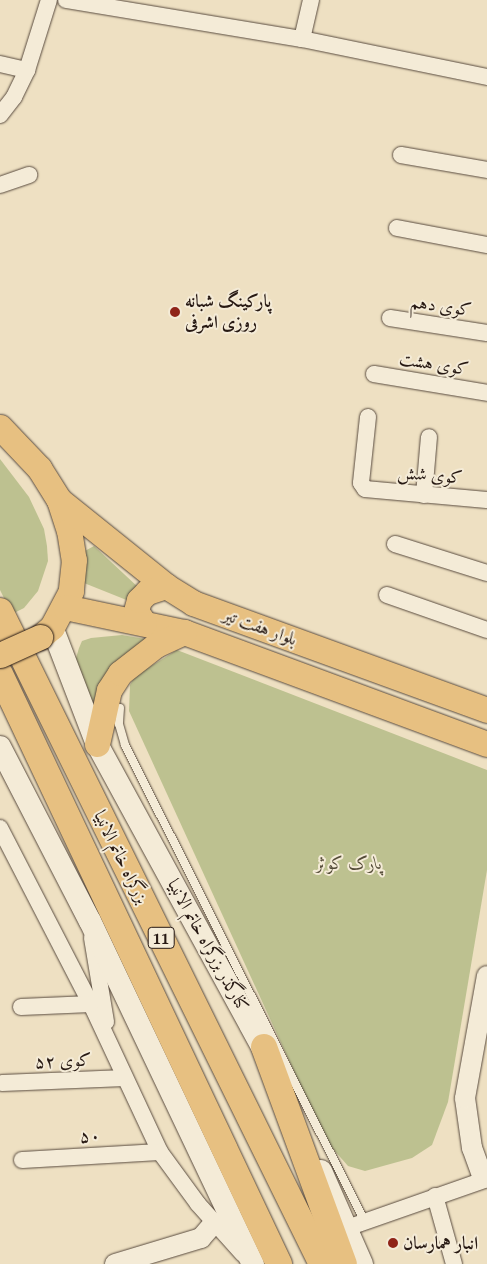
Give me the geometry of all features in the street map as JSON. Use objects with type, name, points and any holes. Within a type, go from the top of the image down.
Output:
[{"type":"highway","name":"بزرگراه خاتم الانبیا","points":[[0,611],[322,1264]]},
{"type":"highway","name":"بزرگراه خاتم الانبیا","points":[[0,674],[279,1264]]},
{"type":"highway","points":[[264,1046],[344,1264]]},
{"type":"main road","points":[[0,427],[39,468],[59,500],[69,530],[74,560],[71,591],[52,624],[0,654]]},
{"type":"main road","name":"بلوار هفت تیر","points":[[59,500],[166,586],[193,603],[487,710]]},
{"type":"main road","points":[[144,623],[136,611],[139,600],[147,592],[166,586]]},
{"type":"main road","name":"بلوار هفت تیر","points":[[52,624],[144,623],[184,632],[487,744]]},
{"type":"main road","name":"کنارگذر بزرگراه خاتم الانبیا","points":[[52,624],[97,744],[264,1046],[356,1225],[362,1264]]},
{"type":"main road","points":[[97,744],[109,690],[120,673],[156,645],[184,632]]},
{"type":"main road","points":[[0,746],[90,921],[253,1264]]},
{"type":"street","points":[[0,115],[14,97],[27,70],[50,0]]},
{"type":"street","points":[[66,0],[302,39],[487,76]]},
{"type":"street","points":[[302,39],[311,0]]},
{"type":"street","points":[[0,64],[27,70]]},
{"type":"street","points":[[401,155],[487,170]]},
{"type":"street","points":[[0,185],[29,175]]},
{"type":"street","points":[[397,228],[487,245]]},
{"type":"street","name":"کوی دهم","points":[[390,318],[487,333]]},
{"type":"street","name":"کوی هشت","points":[[374,374],[487,393]]},
{"type":"street","name":"کوی شش","points":[[368,417],[361,483],[369,489],[487,500]]},
{"type":"street","points":[[424,495],[429,437]]},
{"type":"street","points":[[396,544],[487,574]]},
{"type":"street","points":[[387,595],[487,630]]},
{"type":"street","points":[[0,828],[3,845],[91,1004],[160,1152],[214,1223],[253,1264]]},
{"type":"street","points":[[90,921],[109,1042]]},
{"type":"street","points":[[356,1225],[435,1196],[486,1181],[472,1148],[466,1098],[487,976]]},
{"type":"street","points":[[21,1008],[91,1004]]},
{"type":"street","name":"کوی ۵۲","points":[[2,1083],[125,1078]]},
{"type":"street","name":"۵۰","points":[[22,1160],[160,1152]]},
{"type":"street","points":[[435,1196],[454,1264]]},
{"type":"street","points":[[115,1264],[201,1238],[214,1223]]},
{"type":"lane","points":[[120,708],[118,724],[125,745],[356,1225]]},
{"type":"green space","points":[[0,459],[29,497],[44,529],[47,546],[48,561],[38,591],[24,608],[12,614],[0,590]]},
{"type":"green space","points":[[94,546],[139,588],[129,601],[84,583],[83,552]]},
{"type":"green space","points":[[122,635],[151,640],[95,711],[78,673],[76,658],[79,648],[82,641],[91,638]]},
{"type":"green space","name":"پارک کوثر","points":[[177,650],[487,770],[487,870],[448,1102],[432,1145],[412,1158],[365,1171],[348,1166],[326,1141],[129,711],[130,685],[135,676]]},
{"type":"place","name":"پارکینگ شبانه روزی اشرفی","points":[[175,312]]},
{"type":"place","name":"انبار همارسان","points":[[393,1243]]}]
